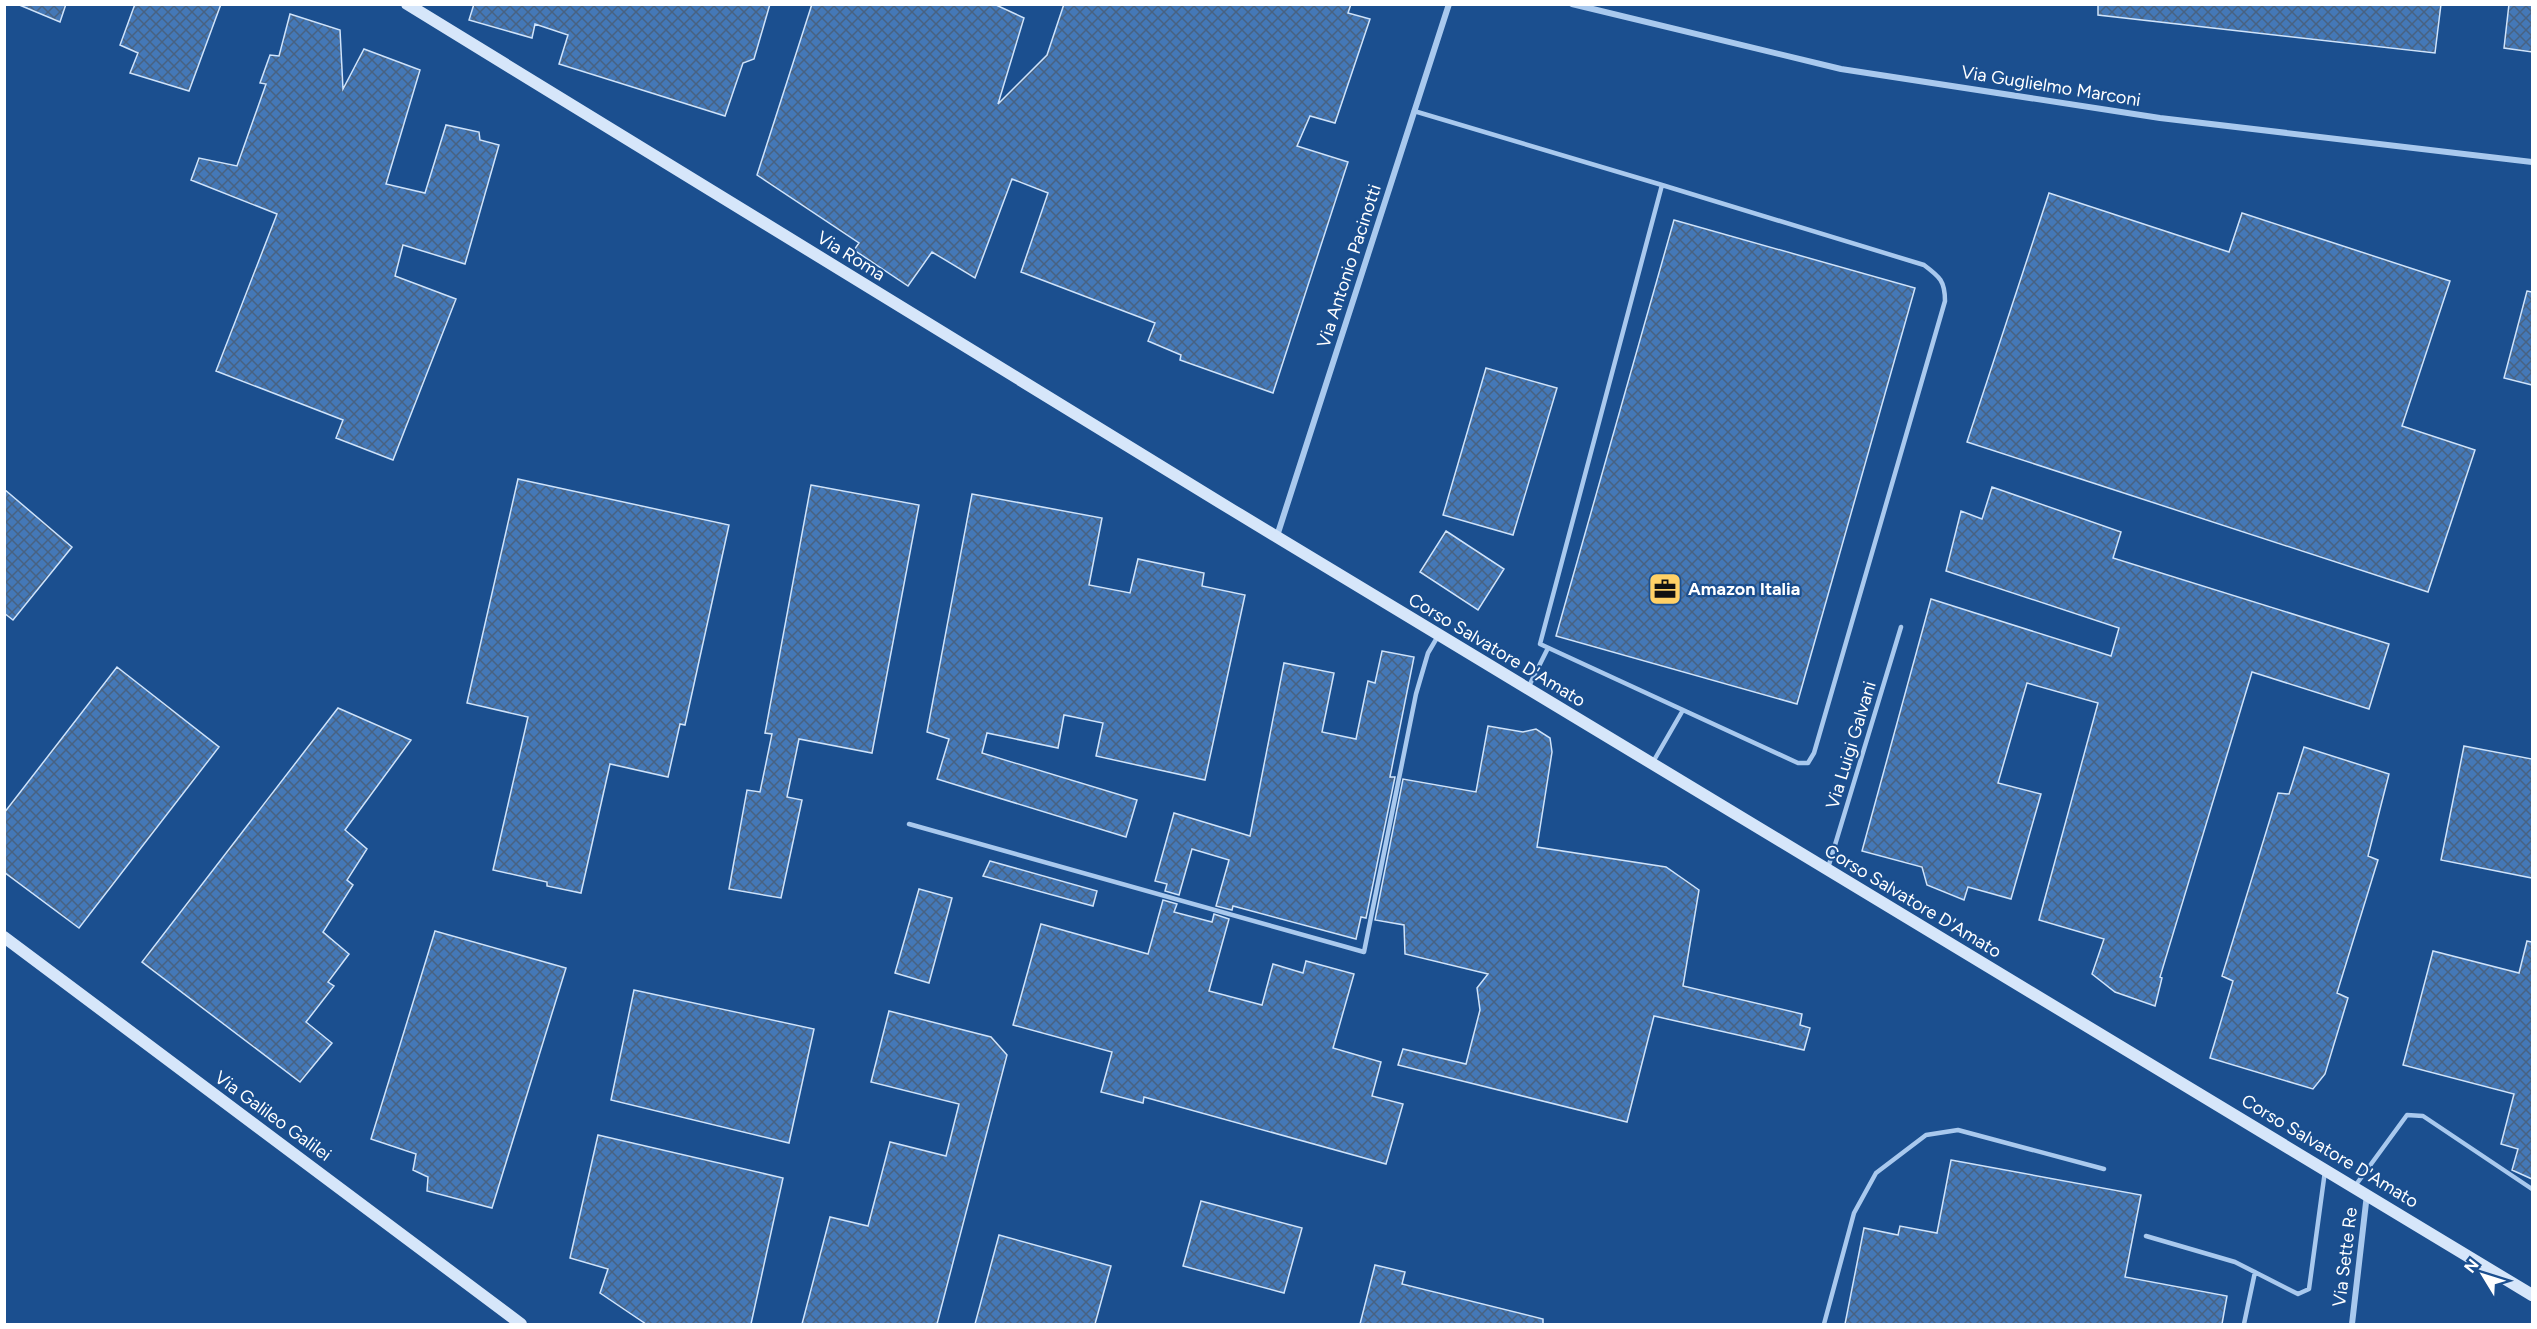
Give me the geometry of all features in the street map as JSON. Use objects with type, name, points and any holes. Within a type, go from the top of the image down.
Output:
[{"type":"street","name":"Via Roma","points":[[407,4],[1277,536]]},
{"type":"street","name":"Via Antonio Pacinotti","points":[[1277,536],[1449,4]]},
{"type":"street","name":"Via Guglielmo Marconi","points":[[1572,4],[1840,69],[2160,118],[2532,162]]},
{"type":"street","name":"Corso Salvatore D'Amato","points":[[1277,536],[1652,765],[2355,1186],[2532,1295]]},
{"type":"street","name":"Via Galileo Galilei","points":[[4,937],[520,1324]]},
{"type":"street","name":"Via Sette Re","points":[[2352,1324],[2368,1194]]},
{"type":"lane","points":[[1414,111],[1662,185],[1924,265],[1937,274],[1945,286],[1945,302],[1814,753],[1808,763],[1798,762],[1540,644],[1662,185]]},
{"type":"lane","name":"Via Luigi Galvani","points":[[1827,870],[1901,627]]},
{"type":"lane","points":[[909,824],[1364,952],[1416,694],[1428,653],[1439,635]]},
{"type":"lane","points":[[1528,689],[1548,648]]},
{"type":"lane","points":[[1652,765],[1683,710]]},
{"type":"lane","points":[[2355,1186],[2407,1115],[2423,1116],[2532,1190]]},
{"type":"lane","points":[[1824,1324],[1854,1213],[1876,1173],[1926,1135],[1958,1130],[2104,1169]]},
{"type":"lane","points":[[2146,1236],[2235,1262],[2298,1294],[2309,1289],[2325,1168]]},
{"type":"lane","points":[[2244,1324],[2255,1272]]},
{"type":"building","points":[[17,4],[66,4],[60,22]]},
{"type":"building","points":[[135,4],[221,4],[189,91],[130,73],[138,53],[120,45]]},
{"type":"building","points":[[474,4],[770,4],[754,59],[743,63],[725,116],[559,64],[568,35],[535,24],[532,38],[469,20]]},
{"type":"building","points":[[812,4],[994,4],[1024,18],[998,104],[1047,55],[1064,4],[1351,4],[1348,13],[1370,19],[1335,123],[1310,116],[1297,146],[1348,162],[1273,393],[1180,360],[1181,355],[1148,341],[1155,323],[1021,272],[1048,193],[1012,179],[975,278],[932,252],[908,286],[854,250],[859,243],[757,175]]},
{"type":"building","points":[[2098,4],[2441,4],[2435,53],[2098,15]]},
{"type":"building","points":[[2509,4],[2532,4],[2532,52],[2504,48]]},
{"type":"building","points":[[290,14],[340,30],[343,89],[364,49],[420,70],[386,184],[425,193],[446,125],[479,132],[480,140],[499,145],[465,264],[403,245],[395,276],[456,299],[393,460],[336,438],[343,420],[216,371],[277,214],[191,180],[199,158],[237,166],[266,84],[260,83],[270,55],[279,56]]},
{"type":"building","points":[[2049,193],[2229,252],[2242,213],[2450,281],[2402,426],[2475,450],[2428,592],[1967,442]]},
{"type":"building","points":[[1674,220],[1915,288],[1797,704],[1556,636]]},
{"type":"building","points":[[2527,291],[2532,292],[2532,385],[2504,378]]},
{"type":"building","points":[[1486,368],[1557,388],[1513,535],[1443,515]]},
{"type":"building","points":[[518,479],[729,525],[685,725],[680,724],[668,777],[610,764],[581,893],[547,886],[547,882],[493,870],[528,717],[467,703]]},
{"type":"building","points":[[811,485],[919,505],[872,753],[799,739],[787,797],[802,800],[781,898],[729,889],[747,790],[760,792],[772,734],[765,733]]},
{"type":"building","points":[[1992,487],[2121,532],[2113,558],[2389,644],[2369,709],[2252,672],[2160,977],[2162,978],[2155,1006],[2115,992],[2092,974],[2104,939],[2039,920],[2098,703],[2027,683],[1998,783],[2041,794],[2011,899],[1968,887],[1964,900],[1927,885],[1922,867],[1862,851],[1931,599],[2111,656],[2119,628],[1946,571],[1961,511],[1982,519]]},
{"type":"building","points":[[4,489],[72,547],[13,620],[4,613]]},
{"type":"building","points":[[972,494],[1102,518],[1089,585],[1130,593],[1138,559],[1204,573],[1202,586],[1245,595],[1205,780],[1096,756],[1103,723],[1064,715],[1058,748],[987,733],[982,753],[1137,800],[1126,837],[937,779],[949,739],[927,732]]},
{"type":"building","points":[[1446,531],[1504,569],[1478,610],[1420,572]]},
{"type":"building","points":[[1382,651],[1414,657],[1390,777],[1395,777],[1366,918],[1361,917],[1356,939],[1233,906],[1232,910],[1216,906],[1229,860],[1192,849],[1179,895],[1165,891],[1167,884],[1155,881],[1174,813],[1250,836],[1284,663],[1334,673],[1322,732],[1356,739],[1368,681],[1375,683]]},
{"type":"building","points":[[117,667],[219,747],[79,928],[4,872],[4,813]]},
{"type":"building","points":[[338,708],[411,740],[345,830],[367,849],[347,880],[353,885],[323,932],[349,954],[328,982],[334,986],[306,1022],[332,1043],[300,1082],[142,962]]},
{"type":"building","points":[[1488,726],[1523,732],[1536,729],[1550,738],[1552,752],[1537,847],[1666,867],[1699,890],[1683,986],[1802,1014],[1800,1025],[1810,1028],[1804,1050],[1654,1016],[1627,1122],[1398,1065],[1403,1049],[1466,1064],[1480,1010],[1477,988],[1488,974],[1405,954],[1404,925],[1375,920],[1403,779],[1476,792]]},
{"type":"building","points":[[2464,746],[2532,759],[2532,878],[2441,860]]},
{"type":"building","points":[[2304,747],[2389,774],[2368,856],[2378,860],[2337,993],[2348,998],[2325,1074],[2313,1089],[2210,1058],[2233,981],[2222,976],[2278,793],[2289,794]]},
{"type":"building","points":[[990,861],[1097,891],[1093,906],[983,876]]},
{"type":"building","points":[[919,889],[952,898],[929,983],[895,973]]},
{"type":"building","points":[[1163,900],[1177,904],[1174,912],[1212,922],[1214,914],[1229,919],[1209,991],[1262,1005],[1273,964],[1303,973],[1306,961],[1354,974],[1333,1048],[1381,1062],[1372,1096],[1403,1104],[1386,1164],[1144,1097],[1143,1103],[1101,1092],[1112,1052],[1013,1025],[1041,924],[1148,954]]},
{"type":"building","points":[[435,931],[566,968],[492,1208],[427,1191],[428,1177],[413,1170],[416,1154],[371,1139]]},
{"type":"building","points":[[2527,941],[2532,942],[2532,1179],[2512,1170],[2518,1149],[2501,1144],[2514,1094],[2403,1065],[2433,951],[2519,973]]},
{"type":"building","points":[[634,990],[814,1029],[789,1143],[611,1100]]},
{"type":"building","points":[[889,1011],[991,1037],[1007,1055],[937,1324],[802,1324],[830,1217],[868,1226],[890,1142],[946,1156],[959,1104],[871,1082]]},
{"type":"building","points":[[598,1135],[783,1178],[751,1324],[646,1324],[600,1293],[608,1269],[570,1258]]},
{"type":"building","points":[[1951,1160],[2141,1195],[2125,1277],[2227,1296],[2222,1324],[1845,1324],[1864,1228],[1898,1235],[1900,1226],[1937,1233]]},
{"type":"building","points":[[1201,1201],[1302,1228],[1284,1293],[1183,1266]]},
{"type":"building","points":[[999,1235],[1111,1266],[1095,1324],[975,1324]]},
{"type":"building","points":[[1375,1265],[1405,1272],[1402,1284],[1543,1319],[1543,1324],[1360,1324]]},
{"type":"place","name":"Amazon Italia","points":[[1665,589]]}]
